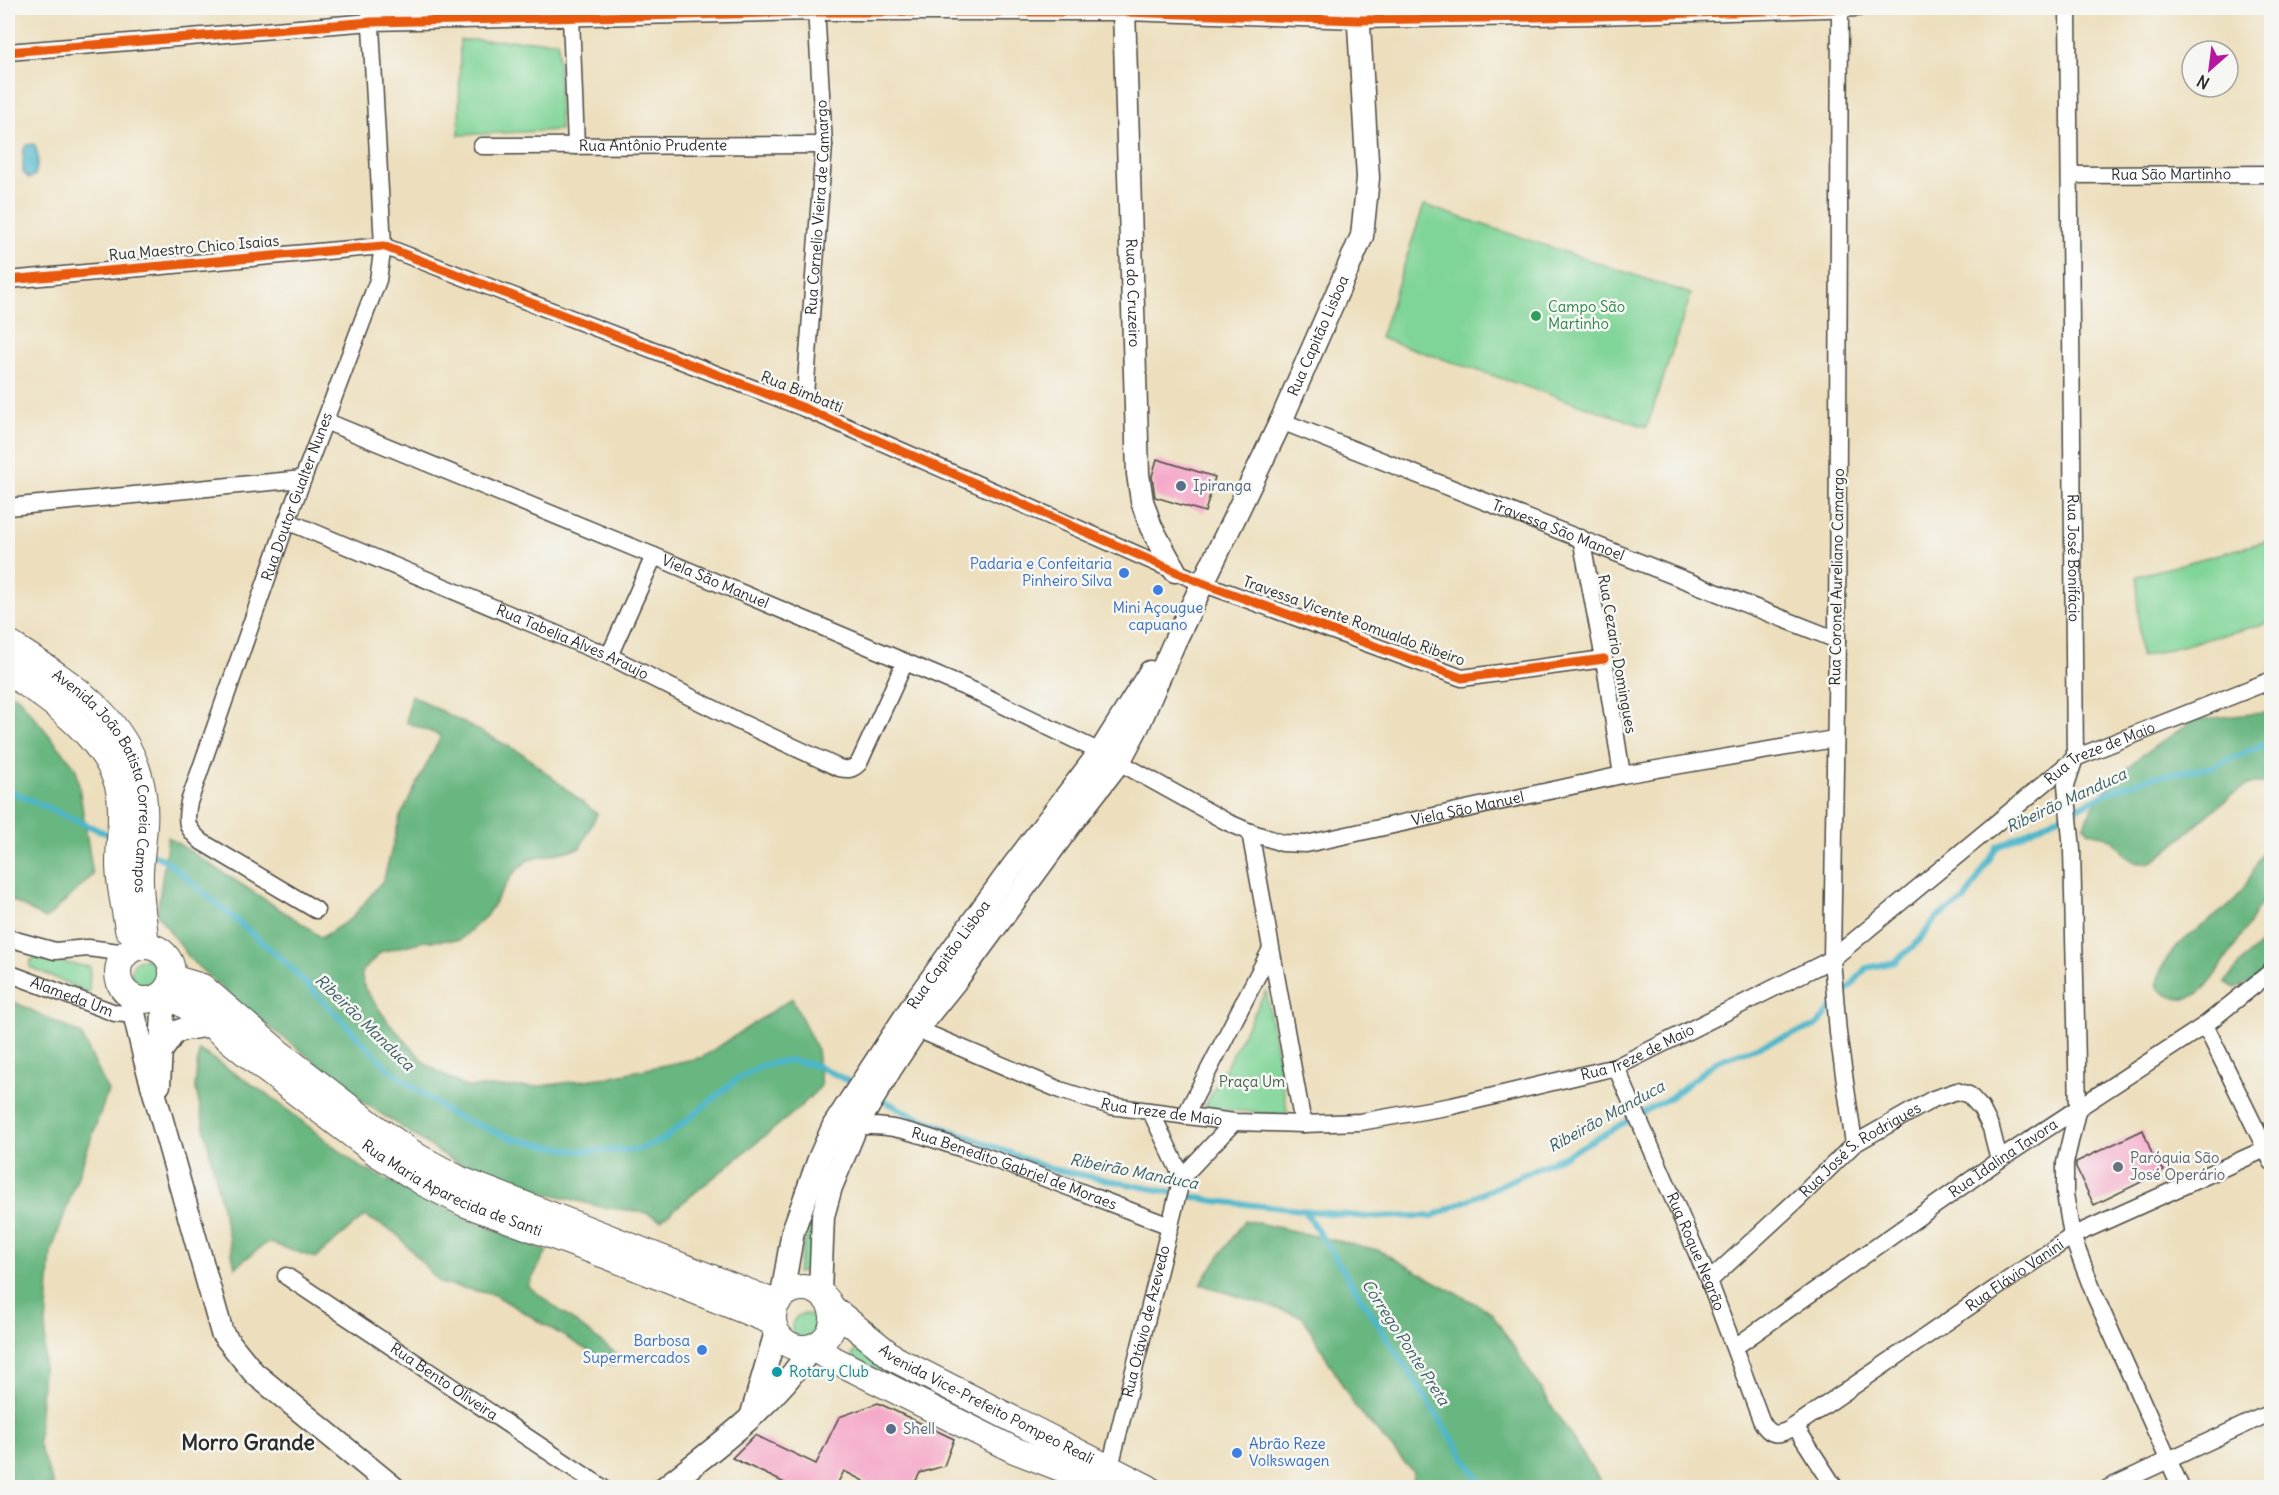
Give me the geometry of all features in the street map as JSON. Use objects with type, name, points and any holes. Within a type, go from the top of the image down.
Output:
[{"type":"main road","name":"Avenida João Batista Correia Campos","points":[[8,643],[69,682],[109,720],[133,758],[143,795],[133,831],[129,870],[135,950]]},
{"type":"main road","name":"Avenida João Batista Correia Campos","points":[[8,672],[39,692],[85,731],[107,762],[133,831]]},
{"type":"main road","points":[[132,1006],[118,975],[120,963],[135,950],[157,949],[166,956],[171,966],[168,985]]},
{"type":"main road","name":"Rua Maria Aparecida de Santi","points":[[132,1006],[147,1000],[168,985],[202,987],[278,1052],[376,1128],[418,1157],[459,1179],[777,1313]]},
{"type":"main road","name":"Rua Maria Aparecida de Santi","points":[[168,985],[193,1010],[264,1068],[378,1154],[424,1184],[466,1204],[605,1255],[777,1313]]},
{"type":"main road","points":[[801,1287],[826,1300],[832,1328],[827,1337],[811,1348],[791,1346],[777,1313],[791,1289],[801,1287]]},
{"type":"main road","name":"Avenida Vice-Prefeito Pompeo Reali","points":[[826,1300],[895,1359],[1106,1477]]},
{"type":"main road","name":"Avenida Vice-Prefeito Pompeo Reali","points":[[811,1348],[1014,1450],[1076,1474],[1106,1477],[1148,1488]]},
{"type":"street","name":"Rua Coronel Aureliano Camargo","points":[[1840,8],[1837,640],[1832,959],[1838,1033],[1854,1144]]},
{"type":"street","points":[[8,52],[370,15],[572,18],[816,10],[1124,10],[1358,14],[1858,8]]},
{"type":"street","name":"Rua José Bonifácio","points":[[2068,8],[2075,758],[2066,785],[2072,850],[2078,1107],[2065,1163],[2065,1194],[2072,1236],[2181,1488]]},
{"type":"street","name":"Rua Cornelio Vieira de Camargo","points":[[804,408],[824,145],[816,10]]},
{"type":"street","name":"Rua do Cruzeiro","points":[[1124,10],[1138,474],[1142,501],[1151,527],[1175,571]]},
{"type":"street","name":"Rua Capitão Lisboa","points":[[883,1065],[917,1029],[958,978],[1073,821],[1110,757],[1151,671],[1174,643],[1281,421],[1362,236],[1368,178],[1358,14]]},
{"type":"street","name":"Rua Doutor Gualter Nunes","points":[[316,910],[202,842],[189,831],[186,817],[189,802],[287,521],[378,280],[383,246],[370,15]]},
{"type":"street","points":[[572,18],[576,146]]},
{"type":"street","name":"Rua Antônio Prudente","points":[[482,146],[824,145]]},
{"type":"street","name":"Rua São Martinho","points":[[2071,175],[2271,174]]},
{"type":"street","name":"Rua Bimbatti","points":[[383,246],[804,408],[1202,583]]},
{"type":"street","name":"Rua Maestro Chico Isaias","points":[[8,280],[383,246]]},
{"type":"street","name":"Viela São Manuel","points":[[326,421],[974,691],[1110,757],[1227,822],[1282,843],[1306,844],[1622,775],[1834,740]]},
{"type":"street","name":"Travessa São Manoel","points":[[1281,421],[1837,640]]},
{"type":"street","points":[[8,507],[303,479]]},
{"type":"street","name":"Rua Tabelia Alves Araujo","points":[[287,521],[609,656],[738,721],[839,768],[854,769],[859,763],[905,662]]},
{"type":"street","name":"Rua Cezario Domingues","points":[[1581,538],[1604,659],[1622,775]]},
{"type":"street","points":[[609,656],[654,556]]},
{"type":"street","name":"Travessa Vicente Romualdo Ribeiro","points":[[1202,583],[1462,678],[1604,659]]},
{"type":"street","name":"Rua Treze de Maio","points":[[917,1029],[1060,1090],[1111,1106],[1234,1122],[1304,1124],[1360,1122],[1452,1106],[1616,1067],[1832,959],[2075,758],[2271,680]]},
{"type":"street","name":"Rua Capitão Lisboa","points":[[750,1419],[777,1313],[793,1231],[815,1169],[834,1125],[860,1102],[883,1065],[918,997],[1013,866],[1110,757]]},
{"type":"street","points":[[1250,832],[1270,951],[1304,1124]]},
{"type":"street","points":[[8,938],[56,951],[88,948],[135,950]]},
{"type":"street","points":[[1185,1116],[1270,951]]},
{"type":"street","name":"Rua Idalina Tavora","points":[[1735,1347],[1999,1160],[2205,1025],[2271,970]]},
{"type":"street","name":"Alameda Um","points":[[8,973],[115,1013],[132,1006]]},
{"type":"street","points":[[159,1104],[160,1053],[168,985]]},
{"type":"street","points":[[132,1006],[222,1333],[254,1373],[394,1488]]},
{"type":"street","points":[[160,1053],[174,1033],[184,1029],[212,1025]]},
{"type":"street","points":[[2205,1025],[2270,1152]]},
{"type":"street","name":"Rua Roque Negrão","points":[[1616,1067],[1709,1281],[1761,1420],[1765,1429],[1774,1434]]},
{"type":"street","name":"Rua José S. Rodrigues","points":[[1709,1281],[1854,1144],[1933,1099],[1957,1091],[1969,1095],[1981,1108],[1991,1128],[1999,1160]]},
{"type":"street","name":"Rua Capitão Lisboa","points":[[826,1300],[823,1216],[831,1187],[856,1127],[860,1102]]},
{"type":"street","points":[[1150,1112],[1182,1180]]},
{"type":"street","name":"Rua Otávio de Azevedo","points":[[1106,1477],[1182,1180],[1234,1122]]},
{"type":"street","name":"Rua Benedito Gabriel de Moraes","points":[[856,1127],[872,1125],[901,1129],[988,1157],[1170,1226]]},
{"type":"street","name":"Rua Flávio Vanini","points":[[1774,1434],[1783,1433],[1795,1426],[2072,1236],[2270,1152]]},
{"type":"street","name":"Rua Bento Oliveira","points":[[286,1276],[603,1488]]},
{"type":"street","points":[[664,1488],[750,1419],[791,1377],[811,1348]]},
{"type":"street","points":[[2108,1488],[2271,1412]]},
{"type":"street","points":[[1795,1426],[1835,1488]]},
{"type":"green space","points":[[460,40],[558,41],[560,130],[459,135]]},
{"type":"green space","name":"Campo São Martinho","points":[[1424,205],[1691,294],[1647,427],[1380,338]]},
{"type":"green space","points":[[2271,540],[2271,622],[2140,657],[2137,576]]},
{"type":"green space","points":[[8,692],[18,697],[76,768],[93,875],[46,919],[8,898]]},
{"type":"green space","points":[[411,695],[523,754],[597,814],[580,848],[528,860],[512,875],[486,916],[460,940],[424,941],[381,952],[361,973],[365,989],[386,1019],[427,1065],[465,1087],[533,1087],[608,1077],[703,1057],[792,998],[817,1050],[821,1086],[798,1109],[661,1220],[644,1212],[601,1207],[497,1180],[450,1159],[360,1100],[309,1057],[243,1007],[192,961],[157,914],[168,837],[321,938],[352,918],[384,879],[400,817],[441,736],[406,722]]},
{"type":"green space","points":[[2271,712],[2271,786],[2254,783],[2235,793],[2158,858],[2146,863],[2131,860],[2112,840],[2089,832],[2084,825],[2092,808],[2109,785],[2138,758],[2194,720]]},
{"type":"green space","points":[[2271,834],[2272,880],[2248,925],[2214,976],[2199,993],[2187,998],[2171,997],[2157,987],[2160,971],[2167,958],[2177,946],[2238,896]]},
{"type":"green space","points":[[2271,934],[2271,962],[2254,981],[2235,988],[2225,982],[2250,953]]},
{"type":"green space","points":[[35,958],[90,967],[89,993],[30,967],[31,960]]},
{"type":"green space","points":[[144,959],[153,963],[157,972],[153,981],[144,985],[135,981],[131,972],[135,963]]},
{"type":"green space","name":"Praça Um","points":[[1266,991],[1288,1115],[1204,1108]]},
{"type":"green space","points":[[8,999],[81,1034],[108,1091],[51,1252],[38,1443],[54,1487],[8,1487]]},
{"type":"green space","points":[[199,1050],[271,1097],[359,1166],[438,1205],[547,1251],[528,1286],[619,1356],[612,1365],[495,1295],[440,1283],[397,1234],[365,1216],[315,1258],[268,1242],[235,1267],[195,1085]]},
{"type":"green space","points":[[812,1214],[817,1269],[797,1273]]},
{"type":"green space","points":[[1245,1220],[1378,1250],[1491,1312],[1604,1487],[1412,1487],[1413,1472],[1354,1405],[1303,1317],[1200,1284]]},
{"type":"green space","points":[[805,1314],[814,1318],[818,1327],[814,1336],[805,1340],[796,1336],[792,1327],[796,1318]]},
{"type":"green space","points":[[856,1348],[877,1363],[967,1411],[972,1417],[851,1358]]},
{"type":"water","points":[[34,144],[38,163],[35,175],[29,179],[23,172],[23,152],[26,145]]},
{"type":"building","name":"Ipiranga","points":[[1157,459],[1215,477],[1205,512],[1155,497],[1152,476]]},
{"type":"building","name":"Paróquia São José Operário","points":[[2143,1130],[2152,1154],[2164,1171],[2094,1205],[2076,1168],[2076,1162]]},
{"type":"building","points":[[878,1403],[954,1439],[944,1466],[920,1473],[912,1488],[877,1488],[844,1471],[835,1488],[795,1488],[732,1458],[755,1435],[816,1464],[839,1417]]},
{"type":"waterway","name":"Ribeirão Manduca","points":[[1839,1000],[1866,968],[1895,962],[1919,941],[1937,917],[1964,901],[1997,847],[2107,793],[2152,777],[2213,767],[2272,741]]},
{"type":"waterway","name":"Ribeirão Manduca","points":[[8,790],[114,837]]},
{"type":"waterway","name":"Ribeirão Manduca","points":[[148,852],[167,861],[285,962],[390,1070],[452,1115],[514,1139],[577,1151],[636,1150],[664,1139],[736,1080],[761,1066],[789,1060],[818,1066],[856,1085]]},
{"type":"waterway","name":"Ribeirão Manduca","points":[[878,1097],[907,1113],[1051,1169],[1215,1201],[1367,1217],[1433,1216],[1568,1154],[1671,1097],[1717,1061],[1816,1026],[1832,1008]]},
{"type":"waterway","name":"Córrego Ponte Preta","points":[[1305,1211],[1484,1488]]},
{"type":"cycle path","points":[[8,52],[371,22],[816,12],[1124,12],[1358,20],[1858,8]]},
{"type":"cycle path","points":[[8,280],[383,246],[804,408],[1202,583],[1462,678],[1604,659]]},
{"type":"place","name":"Campo São Martinho","points":[[1536,316]]},
{"type":"place","name":"Ipiranga","points":[[1181,486]]},
{"type":"place","name":"Padaria e Confeitaria Pinheiro Silva","points":[[1124,573]]},
{"type":"place","name":"Mini Açougue capuano","points":[[1158,590]]},
{"type":"place","name":"Paróquia São José Operário","points":[[2118,1167]]},
{"type":"place","name":"Barbosa Supermercados","points":[[702,1350]]},
{"type":"place","name":"Rotary Club","points":[[777,1372]]},
{"type":"place","name":"Shell","points":[[891,1429]]},
{"type":"place","name":"Abrão Reze Volkswagen","points":[[1237,1453]]},
{"type":"district","name":"Morro Grande","points":[[248,1443]]}]
